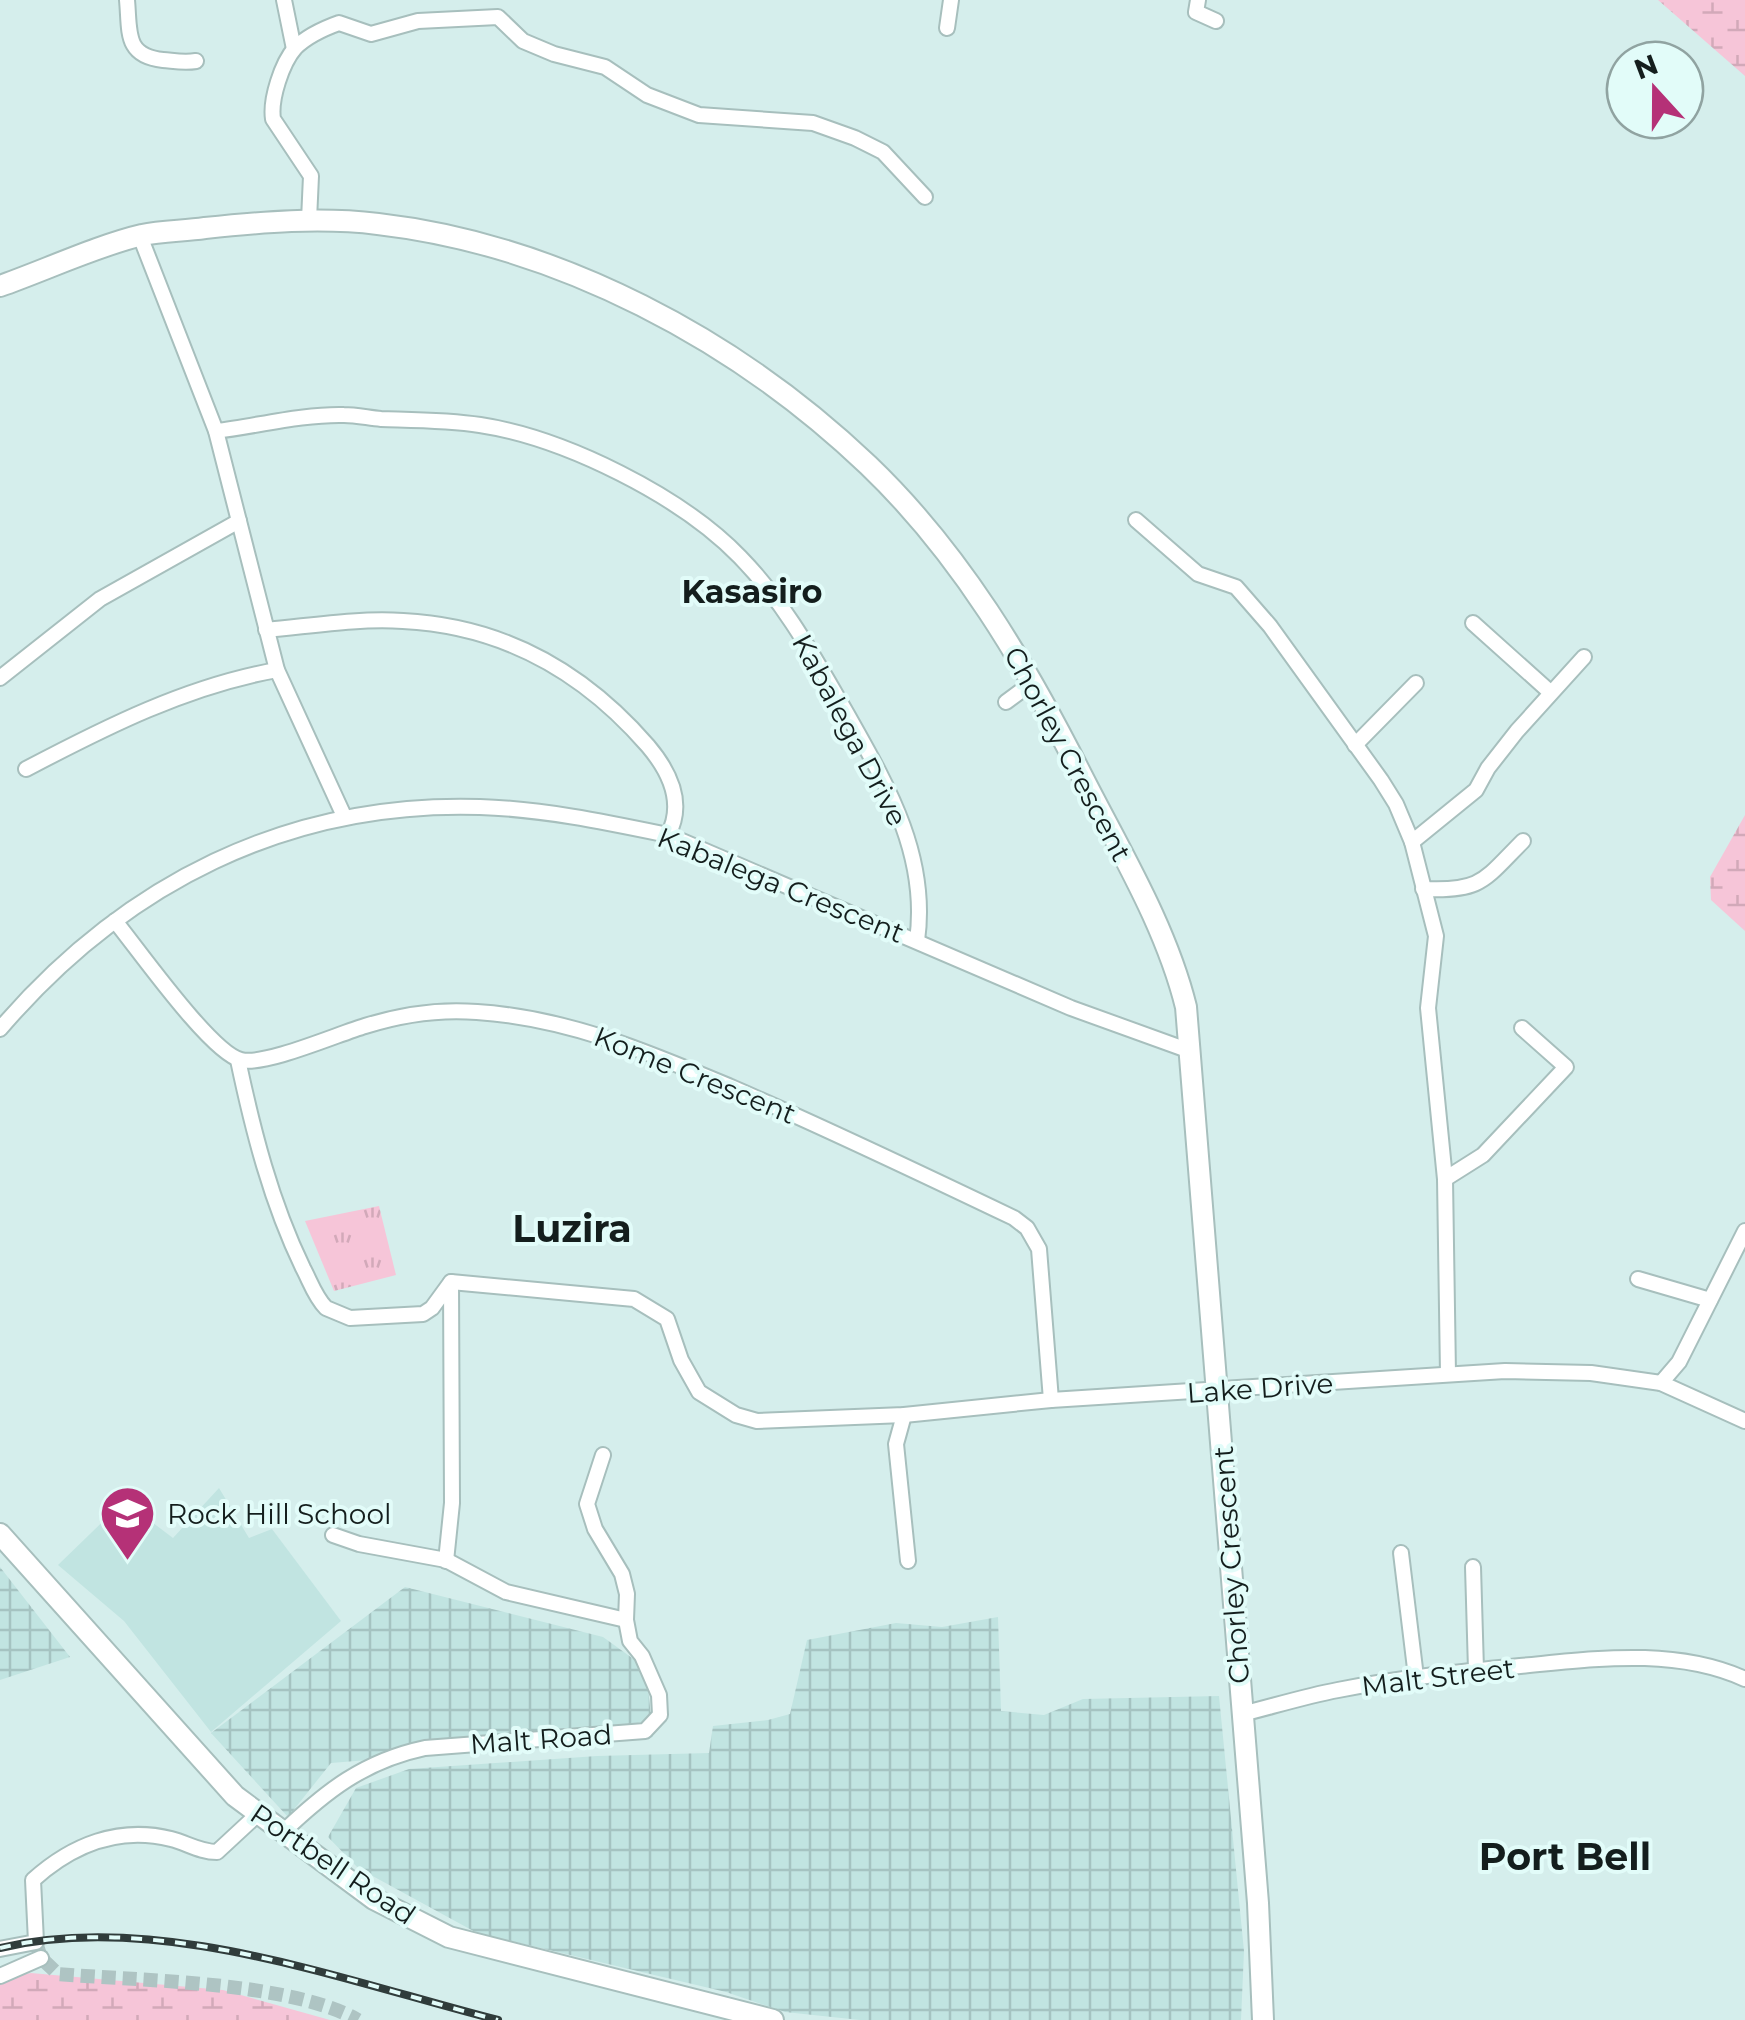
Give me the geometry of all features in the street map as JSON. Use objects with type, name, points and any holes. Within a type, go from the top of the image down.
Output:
[{"type":"main road","name":"Chorley Crescent","points":[[0,286],[140,236],[308,220],[377,224],[440,234],[529,259],[650,312],[735,361],[792,400],[881,479],[963,576],[1034,682],[1166,946],[1186,1007],[1258,1904],[1263,2020]]},
{"type":"main road","name":"Portbell Road","points":[[0,1534],[235,1796],[374,1899],[449,1937],[773,2020]]},
{"type":"street","points":[[126,0],[134,48],[147,58],[196,61]]},
{"type":"street","points":[[284,0],[294,49],[272,110],[273,119],[312,176],[308,220]]},
{"type":"street","points":[[947,28],[950,0]]},
{"type":"street","points":[[1198,0],[1196,12],[1216,22]]},
{"type":"street","points":[[294,49],[340,23],[371,34],[418,21],[498,18],[523,41],[554,54],[605,66],[647,95],[699,116],[813,124],[855,138],[884,152],[925,197]]},
{"type":"street","points":[[140,236],[216,431],[277,670],[344,816]]},
{"type":"street","name":"Kabalega Drive","points":[[216,431],[342,414],[482,425],[558,447],[686,510],[760,579],[814,657],[861,739],[903,822],[914,855],[920,896],[917,940]]},
{"type":"street","points":[[1136,520],[1198,574],[1236,587],[1270,626],[1396,804],[1412,842],[1436,936],[1428,1008],[1445,1180],[1448,1374]]},
{"type":"street","points":[[0,678],[100,599],[239,521]]},
{"type":"street","points":[[266,630],[370,621],[448,624],[545,658],[602,698],[652,752],[672,785],[677,802],[676,820],[668,835]]},
{"type":"street","points":[[1473,623],[1550,692]]},
{"type":"street","points":[[1412,842],[1476,790],[1488,768],[1584,657]]},
{"type":"street","points":[[26,770],[142,710],[248,675],[277,670]]},
{"type":"street","points":[[1006,702],[1034,682]]},
{"type":"street","points":[[1355,745],[1416,683]]},
{"type":"street","name":"Kabalega Crescent","points":[[0,1029],[48,978],[115,920],[194,869],[280,834],[344,816],[428,808],[492,808],[598,820],[668,835],[1071,1008],[1190,1051]]},
{"type":"street","points":[[1423,889],[1458,890],[1478,883],[1524,841]]},
{"type":"street","points":[[115,920],[214,1043],[238,1060],[253,1130],[280,1214],[326,1308],[350,1318],[423,1314],[451,1282]]},
{"type":"street","name":"Kome Crescent","points":[[238,1060],[265,1059],[364,1026],[437,1013],[476,1012],[548,1022],[634,1046],[797,1115],[1014,1218],[1027,1228],[1039,1250],[1051,1400]]},
{"type":"street","points":[[1445,1180],[1483,1155],[1566,1067],[1522,1028]]},
{"type":"street","points":[[1661,1383],[1678,1362],[1745,1231]]},
{"type":"street","points":[[1638,1280],[1710,1300]]},
{"type":"street","points":[[446,1561],[452,1503],[451,1282]]},
{"type":"street","name":"Lake Drive","points":[[451,1282],[634,1299],[667,1319],[681,1360],[699,1392],[736,1415],[767,1422],[1448,1374],[1591,1373],[1661,1383],[1745,1421]]},
{"type":"street","points":[[904,1415],[896,1444],[908,1561]]},
{"type":"street","name":"Malt Road","points":[[282,1833],[340,1782],[415,1750],[646,1730],[660,1715],[659,1694],[642,1656],[630,1641],[622,1574],[594,1529],[587,1504],[603,1456]]},
{"type":"street","points":[[333,1535],[446,1561],[518,1596],[626,1620]]},
{"type":"street","points":[[1401,1552],[1416,1676]]},
{"type":"street","points":[[1472,1567],[1476,1670]]},
{"type":"street","name":"Malt Street","points":[[1242,1714],[1335,1690],[1416,1676],[1637,1657],[1706,1665],[1745,1679]]},
{"type":"street","points":[[0,1949],[36,1942],[33,1880],[66,1854],[124,1834],[158,1837],[216,1852],[258,1814]]},
{"type":"street","points":[[0,1976],[41,1958]]},
{"type":"shaded area","points":[[219,1488],[249,1538],[272,1529],[341,1621],[211,1732],[124,1621],[58,1565],[124,1501],[173,1538]]},
{"type":"shaded area","points":[[0,1567],[70,1657],[0,1680]]},
{"type":"shaded area","points":[[405,1587],[603,1637],[646,1668],[653,1737],[331,1763],[288,1817],[211,1733]]},
{"type":"shaded area","points":[[998,1617],[1001,1711],[1044,1715],[1083,1699],[1219,1696],[1244,1951],[1241,2020],[860,2020],[785,2012],[726,1992],[477,1933],[358,1868],[328,1837],[356,1788],[409,1769],[709,1753],[713,1726],[790,1714],[807,1640],[896,1623],[942,1627]]},
{"type":"green space","points":[[1658,0],[1745,0],[1745,76]]},
{"type":"green space","points":[[1745,815],[1745,931],[1711,900],[1710,877]]},
{"type":"green space","points":[[379,1206],[396,1275],[334,1291],[305,1221]]},
{"type":"green space","points":[[31,1973],[223,1990],[330,2020],[0,2020],[0,1979]]},
{"type":"tunnel","points":[[36,1942],[41,1958],[58,1974],[254,1990],[328,2007],[358,2020]]},
{"type":"railway","points":[[0,1948],[60,1939],[123,1938],[186,1944],[314,1970],[498,2020]]},
{"type":"place","name":"Rock Hill School","points":[[128,1563]]},
{"type":"district","name":"Kasasiro","points":[[752,591]]},
{"type":"district","name":"Luzira","points":[[572,1228]]},
{"type":"district","name":"Port Bell","points":[[1565,1856]]}]
